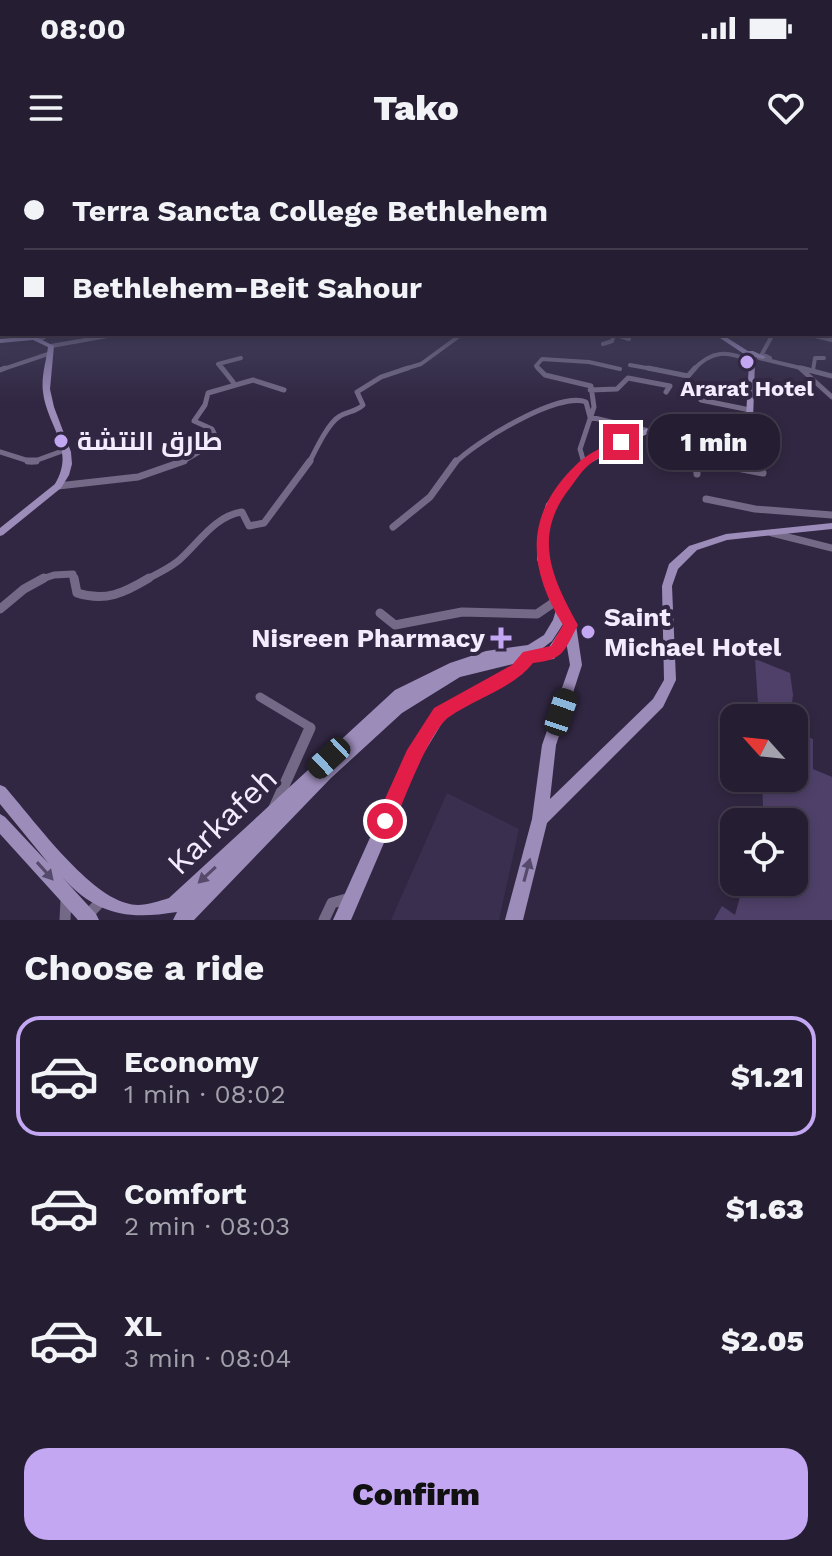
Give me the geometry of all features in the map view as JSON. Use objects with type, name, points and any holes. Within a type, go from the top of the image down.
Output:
[{"type":"street","points":[[0,370],[51,350],[110,336]]},
{"type":"street","points":[[0,609],[16,594],[48,577],[66,573],[73,574],[77,593],[112,598],[175,564],[202,537],[234,512],[242,512],[251,527],[264,523],[306,469],[324,432],[332,427],[337,417],[363,405],[357,392],[381,377],[421,364],[459,336]]},
{"type":"street","points":[[603,344],[612,341],[614,336]]},
{"type":"street","points":[[618,336],[629,339]]},
{"type":"street","points":[[720,336],[757,358]]},
{"type":"street","points":[[514,920],[540,819],[549,745],[576,665],[570,625],[558,606],[542,559],[543,533],[551,504],[584,463],[602,451],[649,431],[716,430],[739,426],[750,418],[757,358],[772,336]]},
{"type":"street","points":[[0,341],[45,337],[51,350],[46,372],[47,396],[63,433],[67,462],[64,477],[58,486],[0,533]]},
{"type":"street","points":[[630,365],[688,376],[704,357],[716,351],[779,362],[832,376]]},
{"type":"street","points":[[233,382],[218,364],[241,358]]},
{"type":"street","points":[[813,371],[815,358],[824,358]]},
{"type":"street","points":[[584,463],[580,449],[594,407],[589,385],[540,373],[537,362],[542,359],[575,361],[620,369]]},
{"type":"street","points":[[800,368],[832,397]]},
{"type":"street","points":[[590,390],[617,389],[628,378],[670,386],[666,392]]},
{"type":"street","points":[[58,486],[138,477],[178,464],[215,445],[218,441],[212,429],[194,421],[205,405],[207,394],[233,382],[255,380],[284,390]]},
{"type":"street","points":[[393,527],[430,497],[457,460],[514,422],[571,398],[586,402],[590,417]]},
{"type":"street","points":[[701,400],[750,410]]},
{"type":"street","points":[[590,417],[706,449],[717,453],[723,463],[732,468],[763,473]]},
{"type":"street","points":[[697,474],[696,460],[687,453],[710,454],[706,449]]},
{"type":"street","points":[[0,452],[32,462],[65,450]]},
{"type":"street","points":[[706,499],[755,509],[832,515]]},
{"type":"street","points":[[540,819],[658,703],[670,680],[667,586],[673,567],[693,548],[726,537],[832,526]]},
{"type":"street","points":[[767,531],[832,548]]},
{"type":"street","points":[[380,613],[395,625],[462,612],[537,614],[558,606]]},
{"type":"street","points":[[342,920],[414,756],[440,714],[518,670],[554,629],[558,606]]},
{"type":"street","points":[[533,651],[550,655],[559,646],[570,625]]},
{"type":"street","points":[[559,646],[576,665]]},
{"type":"street","name":"Karkafeh","points":[[0,792],[77,879],[102,900],[125,912],[141,913],[174,905],[277,815],[400,694],[454,667],[486,656],[533,651]]},
{"type":"street","points":[[182,920],[277,815],[278,790],[307,741],[310,727],[260,697]]},
{"type":"street","points":[[0,822],[87,919],[102,900]]},
{"type":"street","points":[[65,893],[65,920]]},
{"type":"street","points":[[324,920],[332,903],[352,897]]},
{"type":"shaded area","points":[[755,659],[790,673],[793,695],[792,704],[758,704]]},
{"type":"shaded area","points":[[808,737],[813,739],[813,769],[832,777],[832,920],[714,920],[722,906],[735,915],[740,896],[808,896],[808,808],[763,808],[762,792],[808,792]]},
{"type":"shaded area","points":[[447,793],[519,829],[499,920],[391,920]]},
{"type":"place","name":"Ararat Hotel","points":[[747,362]]},
{"type":"place","name":"طارق النتشة","points":[[61,441]]},
{"type":"place","name":"Saint Michael Hotel","points":[[588,632]]},
{"type":"place","name":"Nisreen Pharmacy","points":[[501,638]]},
{"type":"route","points":[[385,821],[414,756],[440,714],[472,693],[518,670],[528,657],[550,655],[556,650],[570,625],[556,601],[542,559],[543,533],[551,504],[584,463],[621,442]]}]
